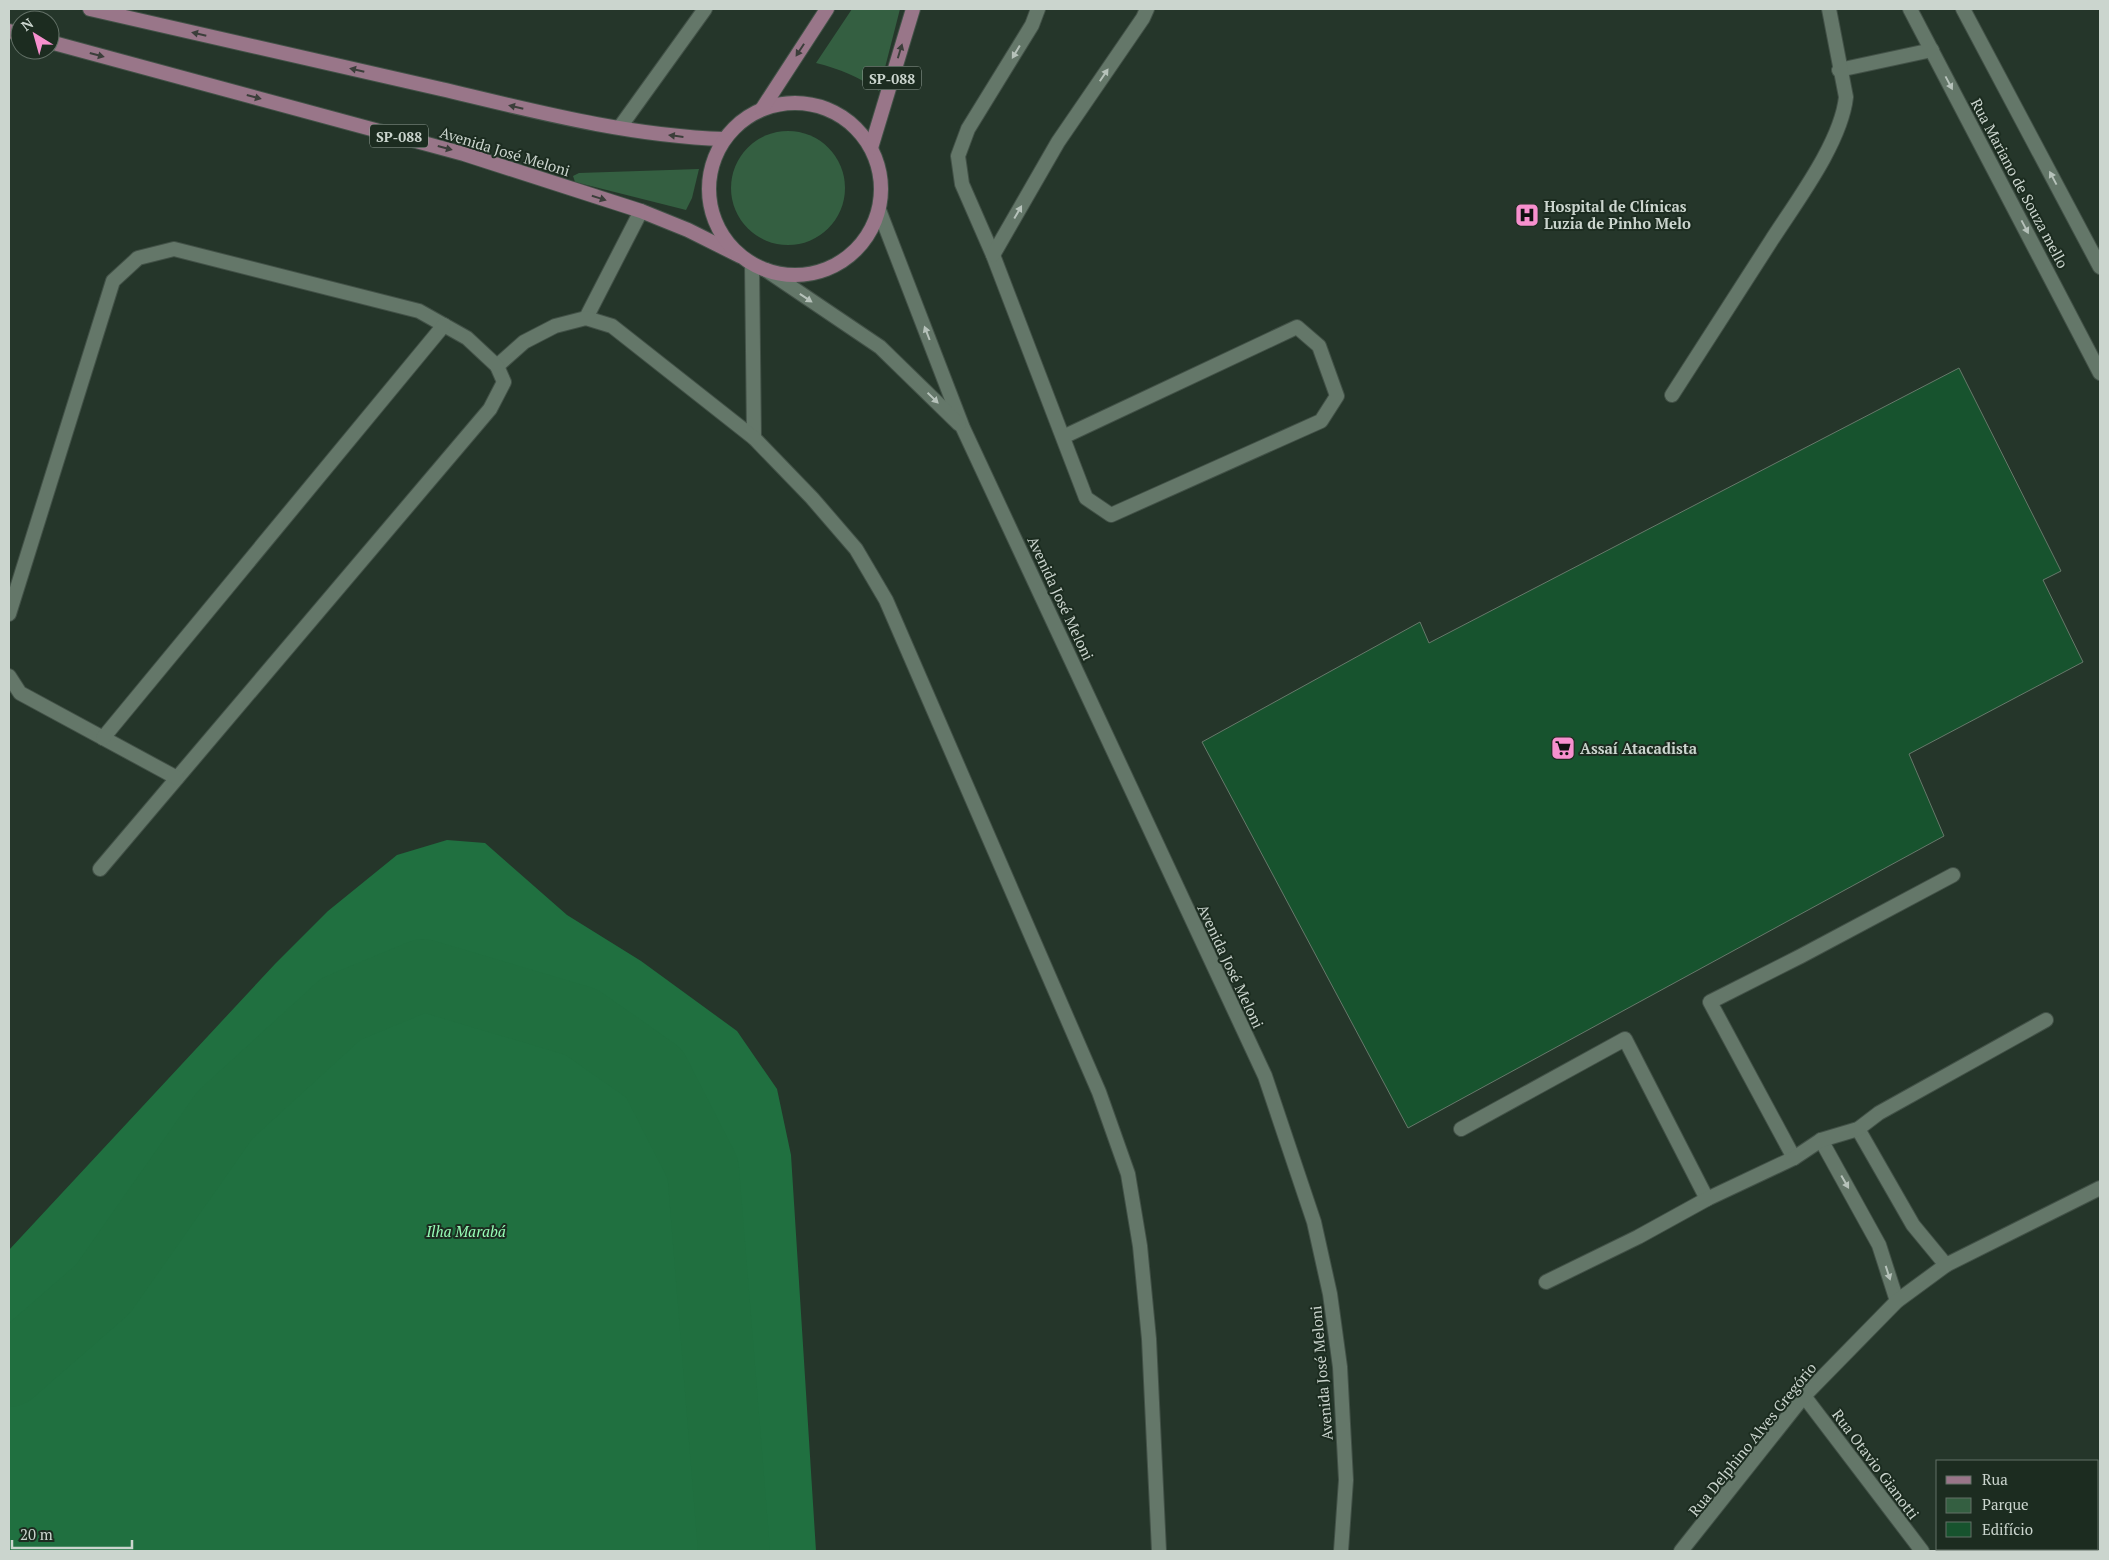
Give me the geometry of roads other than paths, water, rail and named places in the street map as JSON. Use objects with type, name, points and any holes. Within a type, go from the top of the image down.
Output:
[{"type":"main road","points":[[90,9],[556,116],[691,138],[724,139]]},
{"type":"main road","name":"SP-088","points":[[762,109],[827,9]]},
{"type":"main road","name":"SP-088","points":[[871,148],[913,9]]},
{"type":"main road","name":"Avenida José Meloni","points":[[60,45],[464,154],[641,211],[688,230],[740,256]]},
{"type":"main road","name":"SP-088","points":[[786,102],[811,104],[836,112],[856,128],[871,148],[879,168],[881,188],[879,210],[867,236],[848,257],[822,270],[794,275],[766,270],[752,264],[740,256],[722,237],[711,213],[708,188],[712,162],[724,139],[741,121],[762,109],[786,102]]},
{"type":"street","points":[[620,127],[705,9]]},
{"type":"street","points":[[1038,9],[1032,25],[968,129],[958,156],[962,184],[993,255],[1086,498],[1111,515],[1321,421],[1337,396],[1320,346],[1297,327],[1063,437]]},
{"type":"street","points":[[993,255],[1058,142],[1143,18],[1147,9]]},
{"type":"street","points":[[1672,395],[1808,183],[1838,129],[1846,97],[1839,70],[1829,9]]},
{"type":"street","name":"Rua Mariano de Souza mello","points":[[1910,9],[2100,373]]},
{"type":"street","name":"Rua Mariano de Souza mello","points":[[1963,9],[2100,267]]},
{"type":"street","points":[[1839,70],[1932,50]]},
{"type":"street","name":"Avenida José Meloni","points":[[879,210],[964,428],[1264,1076],[1314,1222],[1330,1294],[1340,1367],[1346,1480],[1342,1551]]},
{"type":"street","points":[[586,318],[641,211]]},
{"type":"street","points":[[9,614],[113,281],[138,258],[174,249],[419,311],[468,338],[497,366],[504,382],[490,409],[100,868]]},
{"type":"street","points":[[752,264],[754,438]]},
{"type":"street","name":"Avenida José Meloni","points":[[766,270],[880,347],[964,428]]},
{"type":"street","points":[[497,366],[524,342],[555,326],[586,318],[612,326],[754,438],[812,498],[856,548],[886,600],[1099,1092],[1128,1174],[1140,1246],[1149,1339],[1159,1551]]},
{"type":"street","points":[[103,738],[444,325]]},
{"type":"street","points":[[9,676],[20,693],[177,778]]},
{"type":"street","points":[[1794,1158],[1710,1002],[1801,956],[1952,874]]},
{"type":"street","points":[[1546,1282],[1638,1237],[1707,1199],[1794,1158],[1821,1140],[1858,1129],[1879,1113],[2046,1020]]},
{"type":"street","points":[[1461,1130],[1626,1040],[1707,1199]]},
{"type":"street","points":[[1858,1129],[1913,1225],[1946,1265]]},
{"type":"street","points":[[1821,1140],[1876,1238],[1898,1301]]},
{"type":"street","name":"Rua Delphino Alves Gregório","points":[[1681,1551],[1804,1396],[1898,1301],[1946,1265],[2100,1188]]},
{"type":"street","name":"Rua Otavio Gianotti","points":[[1804,1396],[1922,1551]]},
{"type":"waterway","points":[[9,1371],[103,1289],[225,1115],[341,1009],[423,975],[581,1022],[654,1073],[703,1169],[734,1551]]},
{"type":"place","name":"Hospital de Clínicas Luzia de Pinho Melo","points":[[1527,215]]},
{"type":"place","name":"Assaí Atacadista","points":[[1563,748]]},
{"type":"park label","name":"Ilha Marabá","points":[[466,1231]]}]
